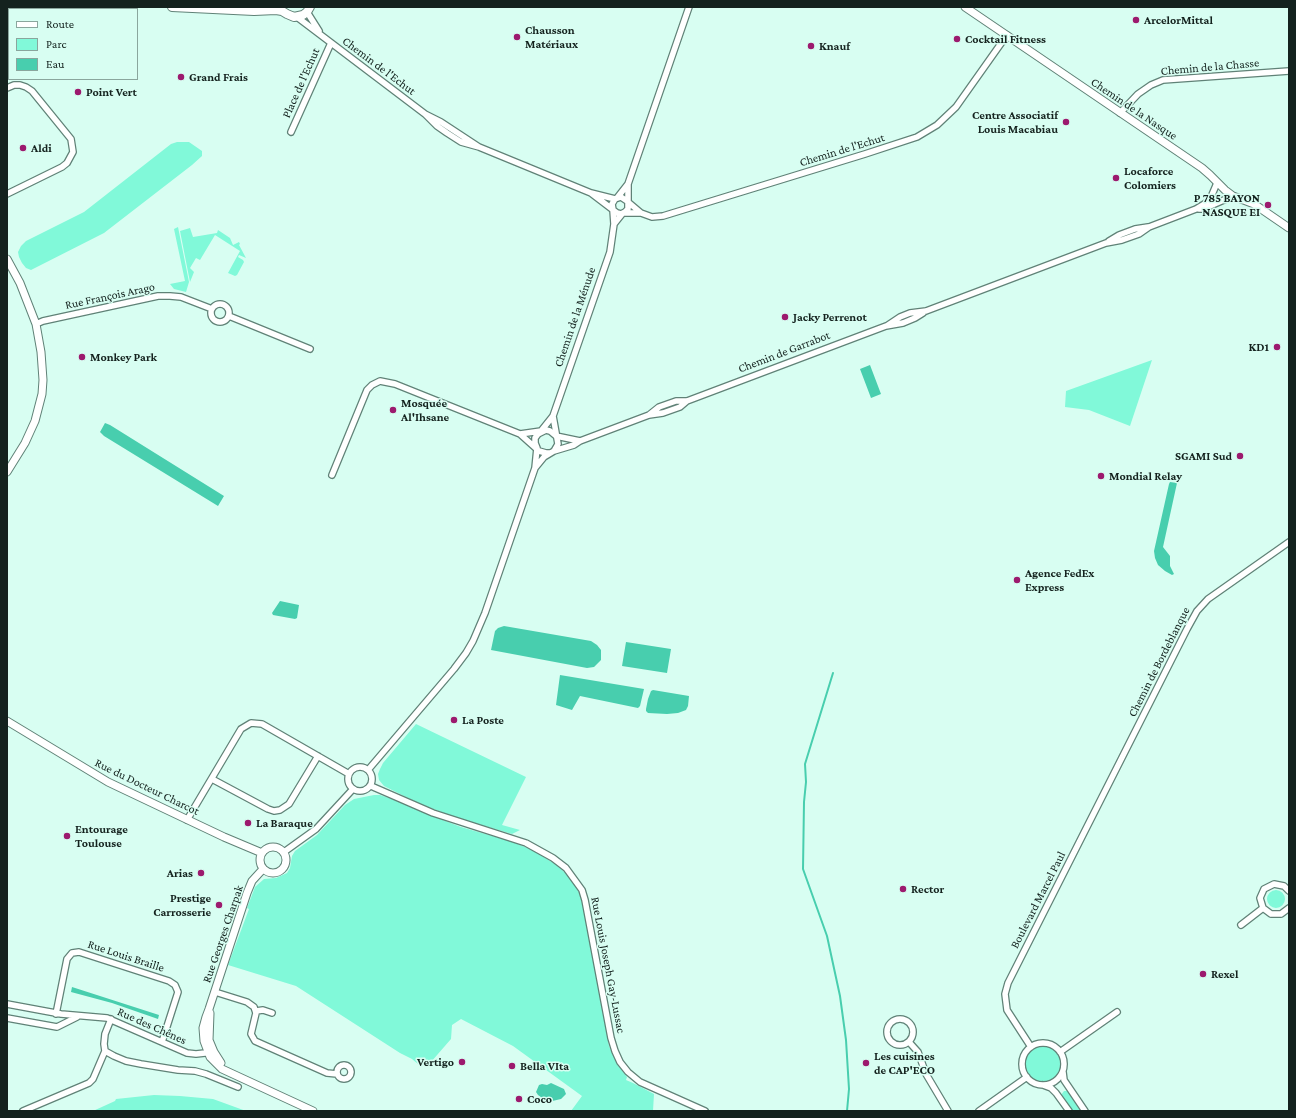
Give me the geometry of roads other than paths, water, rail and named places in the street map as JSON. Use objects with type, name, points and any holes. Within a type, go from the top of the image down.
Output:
[{"type":"main road","points":[[172,7],[254,11],[281,9],[291,16],[303,15],[308,10]]},
{"type":"main road","points":[[243,10],[253,7]]},
{"type":"street","points":[[614,224],[628,209],[628,184],[688,7]]},
{"type":"street","name":"Chemin de la Nasque","points":[[965,7],[1202,168],[1217,183],[1234,196],[1254,204],[1289,228]]},
{"type":"street","name":"Chemin de l'Echut","points":[[308,10],[321,34]]},
{"type":"street","name":"Chemin de l'Echut","points":[[297,16],[454,138],[468,145],[479,147],[591,193],[616,198]]},
{"type":"street","name":"Chemin de l'Echut","points":[[623,213],[641,213],[652,217],[663,216],[917,137],[937,125],[956,107],[1007,35]]},
{"type":"street","name":"Place de l'Echut","points":[[291,132],[331,43]]},
{"type":"street","name":"Chemin de la Chasse","points":[[1120,113],[1138,94],[1151,85],[1163,80],[1289,72]]},
{"type":"street","points":[[7,88],[14,85],[20,85],[32,91],[71,139],[73,152],[67,163],[62,167],[7,194]]},
{"type":"street","name":"Chemin de Garrabot","points":[[552,452],[574,445],[580,441],[649,415],[663,413],[680,407],[687,401],[888,325],[900,317],[910,313],[926,311],[1106,243],[1122,240],[1139,234],[1149,227],[1196,209],[1206,203],[1211,197],[1217,183]]},
{"type":"street","points":[[623,213],[617,213],[613,210],[612,204],[628,184]]},
{"type":"street","name":"Chemin de l'Echut","points":[[591,193],[613,210]]},
{"type":"street","name":"Chemin de Garrabot","points":[[1196,209],[1203,209],[1234,196]]},
{"type":"street","points":[[616,198],[624,198],[641,213]]},
{"type":"street","name":"Chemin de la Ménude","points":[[541,431],[553,416],[610,252],[614,224],[613,210]]},
{"type":"street","points":[[7,259],[20,283],[36,324],[43,368],[40,405],[36,421],[7,472]]},
{"type":"street","name":"Rue François Arago","points":[[36,324],[43,321],[158,296],[181,298],[212,309]]},
{"type":"street","points":[[224,304],[229,311],[229,316],[225,321],[217,322],[211,315],[212,309],[216,305],[224,304]]},
{"type":"street","points":[[229,316],[310,349]]},
{"type":"street","points":[[332,475],[367,390],[372,385],[380,381],[396,384],[520,434],[542,452],[552,452]]},
{"type":"street","name":"Chemin de la Ménude","points":[[553,416],[556,436]]},
{"type":"street","points":[[520,434],[546,430],[550,431],[556,436],[580,441]]},
{"type":"street","points":[[368,770],[454,669],[470,646],[479,629],[535,468],[537,448],[535,438],[541,431]]},
{"type":"street","points":[[535,468],[544,457],[552,452],[558,444],[556,436]]},
{"type":"street","name":"Chemin de Bordeblanque","points":[[1120,762],[1190,623],[1200,607],[1213,595],[1289,542]]},
{"type":"street","name":"Rue du Docteur Charcot","points":[[7,720],[102,779],[187,820],[262,853]]},
{"type":"street","points":[[187,820],[212,779],[218,765],[241,729],[251,723],[262,724],[350,774]]},
{"type":"street","points":[[212,779],[268,809],[274,811],[280,810],[289,804],[318,756]]},
{"type":"street","name":"Boulevard Marcel Paul","points":[[1032,1047],[1007,1010],[1004,994],[1008,983],[1120,762]]},
{"type":"street","points":[[358,768],[365,768],[368,770],[373,779],[371,786],[365,791],[361,792],[353,789],[349,784],[350,774],[352,771],[358,768]]},
{"type":"street","name":"Rue Louis Joseph Gay-Lussac","points":[[371,786],[433,813],[526,843],[553,858],[566,868],[582,890],[585,900],[611,1038],[614,1051],[620,1062],[628,1072],[640,1082],[705,1111]]},
{"type":"street","points":[[284,852],[316,829],[353,789]]},
{"type":"street","points":[[273,847],[279,848],[284,852],[286,863],[284,869],[274,874],[263,869],[260,864],[260,858],[266,849],[273,847]]},
{"type":"street","name":"Rue Georges Charpak","points":[[211,1052],[203,1033],[206,1016],[247,892],[252,881],[263,869]]},
{"type":"street","points":[[1289,891],[1284,886],[1279,884],[1269,885],[1262,893],[1260,898],[1264,908],[1271,914],[1281,914],[1289,908]]},
{"type":"street","points":[[1241,924],[1264,908]]},
{"type":"street","name":"Rue Louis Braille","points":[[58,1014],[67,959],[72,953],[78,952],[169,981],[176,985],[178,992],[162,1042]]},
{"type":"street","points":[[215,992],[250,1004],[254,1007],[256,1011],[251,1031],[252,1037],[255,1041],[327,1072],[337,1074]]},
{"type":"street","name":"Rue des Chênes","points":[[7,1004],[58,1014],[97,1016],[111,1019],[188,1053],[196,1054],[211,1052]]},
{"type":"street","name":"Rue Georges Charpak","points":[[209,1009],[209,1040],[211,1052]]},
{"type":"street","points":[[256,1011],[264,1010],[272,1013]]},
{"type":"street","points":[[1060,1052],[1117,1012]]},
{"type":"street","points":[[7,1018],[55,1027],[62,1025],[63,1019],[58,1014]]},
{"type":"street","name":"Rue des Chênes","points":[[62,1025],[78,1016]]},
{"type":"street","points":[[23,1111],[89,1084],[93,1079],[105,1051],[104,1038],[111,1019]]},
{"type":"street","points":[[904,1020],[911,1025],[913,1034],[910,1042],[901,1045],[893,1043],[888,1036],[888,1027],[891,1023],[904,1020]]},
{"type":"street","points":[[910,1042],[918,1052],[922,1067],[948,1111]]},
{"type":"street","points":[[1069,1111],[1051,1088],[1037,1084],[1027,1077],[1023,1071],[1022,1064],[1026,1051],[1037,1044],[1050,1044],[1060,1052],[1063,1058],[1064,1080],[1085,1111]]},
{"type":"street","points":[[105,1051],[130,1062],[206,1074],[238,1087]]},
{"type":"street","points":[[211,1052],[218,1066],[313,1111]]},
{"type":"street","points":[[1043,1085],[1055,1081],[1063,1071]]},
{"type":"street","points":[[979,1111],[1027,1077]]},
{"type":"water","points":[[870,365],[881,394],[871,398],[860,369]]},
{"type":"water","points":[[105,423],[224,496],[218,506],[104,436],[100,432]]},
{"type":"water","points":[[1170,482],[1177,483],[1163,547],[1170,556],[1170,566],[1174,574],[1172,575],[1158,565],[1154,551]]},
{"type":"water","points":[[280,601],[299,605],[297,618],[295,619],[273,615],[272,613]]},
{"type":"water","points":[[504,626],[591,641],[601,650],[601,660],[594,667],[587,668],[491,650],[495,631]]},
{"type":"water","points":[[626,642],[671,649],[667,673],[622,666]]},
{"type":"water","points":[[560,675],[644,689],[640,706],[638,708],[580,696],[572,710],[556,705]]},
{"type":"water","points":[[653,690],[689,696],[686,710],[678,713],[667,714],[648,713],[646,709],[648,699],[651,691]]},
{"type":"water","points":[[72,987],[159,1015],[158,1019],[112,1003],[71,992]]},
{"type":"water","points":[[551,1083],[564,1089],[566,1094],[561,1099],[548,1102],[536,1092],[539,1085],[547,1085]]},
{"type":"waterway","points":[[833,673],[805,764],[806,782],[804,802],[803,869],[827,936],[840,996],[846,1040],[849,1089],[847,1111]]},
{"type":"place","name":"ArcelorMittal","points":[[1136,20]]},
{"type":"place","name":"Chausson Matériaux","points":[[517,37]]},
{"type":"place","name":"Cocktail Fitness","points":[[957,39]]},
{"type":"place","name":"Knauf","points":[[811,46]]},
{"type":"place","name":"Grand Frais","points":[[181,77]]},
{"type":"place","name":"Point Vert","points":[[78,92]]},
{"type":"place","name":"Centre Associatif Louis Macabiau","points":[[1066,122]]},
{"type":"place","name":"Aldi","points":[[23,148]]},
{"type":"place","name":"Locaforce Colomiers","points":[[1116,178]]},
{"type":"place","name":"P 785 BAYON NASQUE EI","points":[[1268,205]]},
{"type":"place","name":"Jacky Perrenot","points":[[785,317]]},
{"type":"place","name":"KD1","points":[[1277,347]]},
{"type":"place","name":"Monkey Park","points":[[82,357]]},
{"type":"place","name":"Mosquée Al'Ihsane","points":[[393,410]]},
{"type":"place","name":"SGAMI Sud","points":[[1240,456]]},
{"type":"place","name":"Mondial Relay","points":[[1101,476]]},
{"type":"place","name":"Agence FedEx Express","points":[[1017,580]]},
{"type":"place","name":"La Poste","points":[[454,720]]},
{"type":"place","name":"La Baraque","points":[[248,823]]},
{"type":"place","name":"Entourage Toulouse","points":[[67,836]]},
{"type":"place","name":"Arias","points":[[201,873]]},
{"type":"place","name":"Rector","points":[[903,889]]},
{"type":"place","name":"Prestige Carrosserie","points":[[219,905]]},
{"type":"place","name":"Rexel","points":[[1203,974]]},
{"type":"place","name":"Vertigo","points":[[462,1062]]},
{"type":"place","name":"Les cuisines de CAP'ECO","points":[[866,1063]]},
{"type":"place","name":"Bella VIta","points":[[512,1066]]},
{"type":"place","name":"Coco","points":[[519,1099]]}]
